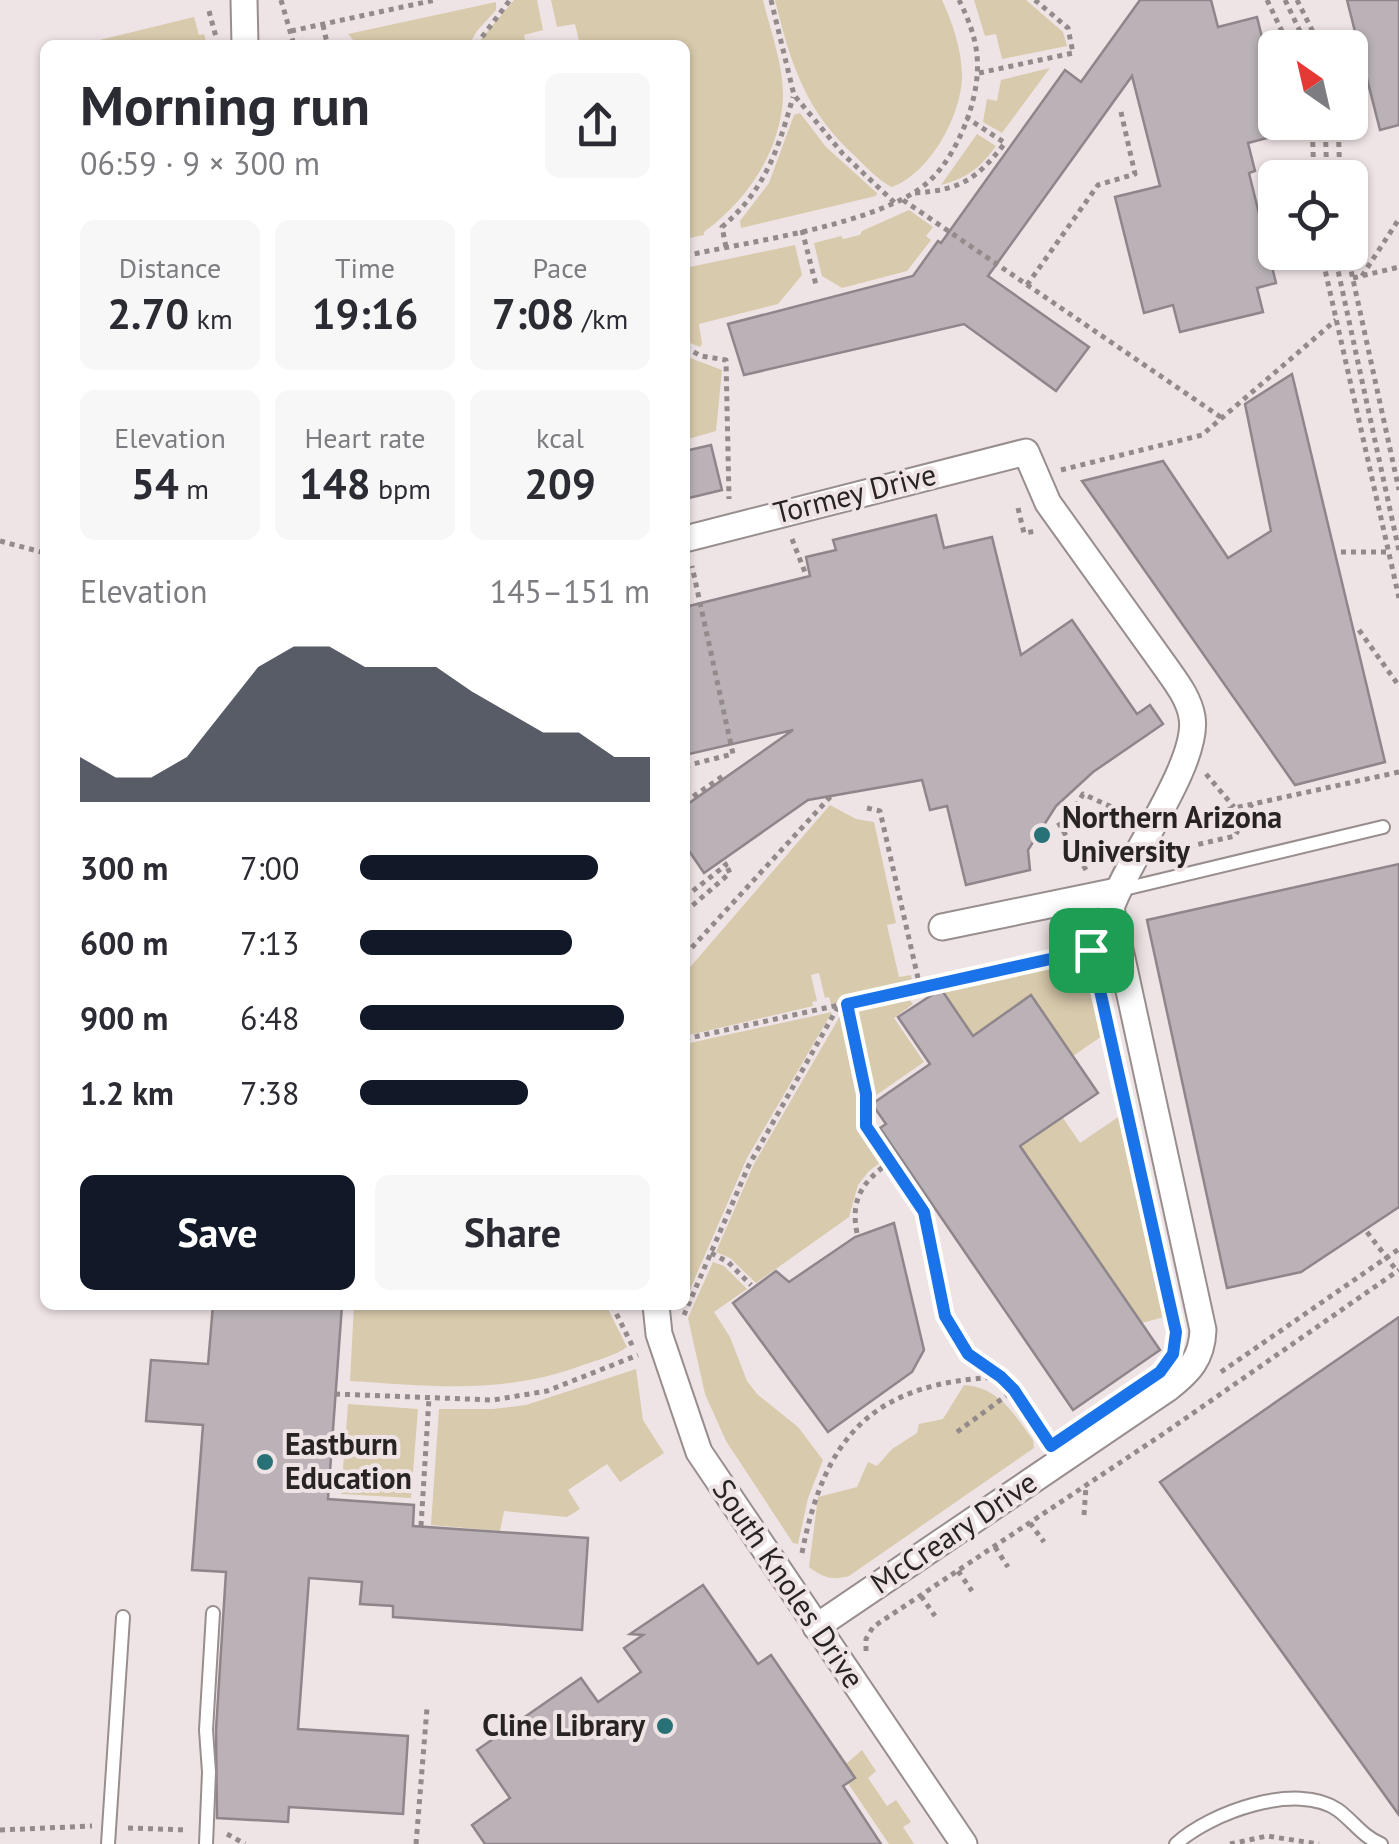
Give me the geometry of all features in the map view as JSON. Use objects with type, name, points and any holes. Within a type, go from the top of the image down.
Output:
[{"type":"street","points":[[244,0],[245,40]]},
{"type":"street","name":"Tormey Drive","points":[[690,538],[1026,452],[1037,477]]},
{"type":"street","points":[[1037,477],[1048,503],[1176,682],[1192,716],[1192,742],[1117,890],[1112,908],[1203,1330],[1198,1377]]},
{"type":"street","points":[[942,927],[1117,890]]},
{"type":"street","name":"South Knoles Drive","points":[[657,1310],[659,1334],[699,1452],[964,1844]]},
{"type":"street","name":"McCreary Drive","points":[[816,1626],[1198,1377]]},
{"type":"lane","points":[[1117,890],[1383,828]]},
{"type":"lane","points":[[206,1844],[206,1730],[213,1614]]},
{"type":"lane","points":[[108,1844],[122,1618]]},
{"type":"lane","points":[[1176,1844],[1189,1832],[1230,1813],[1277,1799],[1314,1800],[1337,1810],[1381,1844]]},
{"type":"path","points":[[281,0],[293,40]]},
{"type":"path","points":[[291,31],[435,0]]},
{"type":"path","points":[[480,40],[510,0]]},
{"type":"path","points":[[771,0],[794,95],[843,154],[898,201],[1222,418]]},
{"type":"path","points":[[690,255],[857,218],[898,201],[928,182],[950,156],[967,118],[979,73],[974,34],[958,0]]},
{"type":"path","points":[[979,73],[1073,53],[1068,28],[1035,0]]},
{"type":"path","points":[[1267,0],[1281,30]]},
{"type":"path","points":[[1285,0],[1299,30]]},
{"type":"path","points":[[1298,0],[1312,30]]},
{"type":"path","points":[[209,10],[217,40]]},
{"type":"path","points":[[322,24],[326,40]]},
{"type":"path","points":[[726,246],[722,227],[758,190],[794,95]]},
{"type":"path","points":[[1027,285],[1098,185],[1135,174],[1120,112]]},
{"type":"path","points":[[912,193],[939,191],[976,177],[1005,143],[967,118]]},
{"type":"path","points":[[1362,276],[1399,219]]},
{"type":"path","points":[[802,230],[816,285]]},
{"type":"path","points":[[1352,278],[1399,267]]},
{"type":"path","points":[[1325,270],[1399,598]]},
{"type":"path","points":[[1338,270],[1399,550]]},
{"type":"path","points":[[1350,270],[1399,490]]},
{"type":"path","points":[[1042,530],[1024,533],[1013,483],[1202,435],[1336,320]]},
{"type":"path","points":[[690,349],[701,356],[726,360],[729,500]]},
{"type":"path","points":[[792,540],[806,575]]},
{"type":"path","points":[[0,541],[40,551]]},
{"type":"path","points":[[1341,552],[1388,552]]},
{"type":"path","points":[[690,765],[733,754],[692,564]]},
{"type":"path","points":[[1359,630],[1399,686]]},
{"type":"path","points":[[1189,804],[1181,820],[1399,772]]},
{"type":"path","points":[[1197,789],[1205,773],[1235,808]]},
{"type":"path","points":[[690,798],[722,776]]},
{"type":"path","points":[[1098,864],[1091,878],[1058,822],[1071,815],[1083,794],[1127,814]]},
{"type":"path","points":[[690,950],[831,796]]},
{"type":"path","points":[[1120,826],[1136,800]]},
{"type":"path","points":[[1174,836],[1166,851],[1235,836],[1252,804]]},
{"type":"path","points":[[867,808],[880,811],[920,987]]},
{"type":"path","points":[[690,893],[724,862],[730,873],[690,908]]},
{"type":"path","points":[[690,1038],[1117,945]]},
{"type":"path","points":[[843,1005],[866,1094],[866,1126],[924,1212],[945,1316],[968,1354],[1014,1390],[1051,1446]]},
{"type":"path","points":[[690,1302],[749,1165],[843,1005]]},
{"type":"path","points":[[856,1233],[854,1217],[862,1185],[890,1162]]},
{"type":"path","points":[[866,1654],[866,1639],[873,1627],[1398,1271],[1368,1232]]},
{"type":"path","points":[[1198,1377],[1399,1249]]},
{"type":"path","points":[[711,1254],[728,1262],[751,1285]]},
{"type":"path","points":[[335,1394],[493,1400],[548,1390],[639,1355],[615,1310]]},
{"type":"path","points":[[684,1316],[687,1310]]},
{"type":"path","points":[[800,1560],[816,1489],[830,1459],[869,1416],[927,1385],[1001,1377]]},
{"type":"path","points":[[957,1432],[1014,1390]]},
{"type":"path","points":[[421,1526],[430,1398]]},
{"type":"path","points":[[1084,1516],[1086,1486]]},
{"type":"path","points":[[1030,1523],[1044,1542]]},
{"type":"path","points":[[995,1547],[1008,1567]]},
{"type":"path","points":[[958,1571],[972,1591]]},
{"type":"path","points":[[921,1596],[935,1616]]},
{"type":"path","points":[[416,1844],[428,1708]]},
{"type":"path","points":[[1230,1844],[1267,1836],[1319,1844]]},
{"type":"shaded area","points":[[514,0],[537,0],[543,30],[524,35],[525,40],[480,40]]},
{"type":"shaded area","points":[[551,0],[763,0],[782,82],[778,128],[755,178],[704,235],[690,238],[690,40],[579,40],[575,24],[557,27]]},
{"type":"shaded area","points":[[775,0],[942,0],[959,47],[960,92],[941,141],[906,180],[892,187],[882,181],[824,123],[794,66]]},
{"type":"shaded area","points":[[974,0],[1026,0],[1063,32],[1067,46],[1002,59],[996,34],[985,36]]},
{"type":"shaded area","points":[[496,2],[496,10],[472,40],[353,40],[348,34]]},
{"type":"shaded area","points":[[194,17],[199,35],[204,34],[206,40],[100,40]]},
{"type":"shaded area","points":[[1050,68],[1002,133],[983,122],[987,99],[997,101],[1001,80]]},
{"type":"shaded area","points":[[800,113],[826,147],[876,196],[741,228],[740,221],[769,183],[794,115]]},
{"type":"shaded area","points":[[977,134],[996,146],[972,171],[941,185]]},
{"type":"shaded area","points":[[909,210],[933,227],[926,236],[931,240],[907,271],[842,288],[822,276],[814,243],[860,235]]},
{"type":"shaded area","points":[[795,245],[802,275],[778,304],[699,324],[700,347],[690,343],[690,267]]},
{"type":"shaded area","points":[[690,358],[722,370],[716,431],[690,439]]},
{"type":"shaded area","points":[[830,805],[856,819],[874,822],[896,923],[887,925],[899,977],[911,975],[913,985],[831,1004],[829,997],[825,998],[819,973],[811,975],[817,1001],[812,1002],[813,1006],[690,1035],[690,967]]},
{"type":"shaded area","points":[[1088,956],[1105,1034],[1073,1056],[1031,995],[973,1036],[941,989]]},
{"type":"shaded area","points":[[906,996],[913,1004],[894,1018],[924,1062],[872,1098],[853,1008]]},
{"type":"shaded area","points":[[843,1011],[858,1088],[857,1120],[885,1159],[858,1185],[849,1217],[756,1283],[730,1258],[716,1252],[754,1164]]},
{"type":"shaded area","points":[[832,1012],[747,1158],[690,1289],[690,1043]]},
{"type":"shaded area","points":[[1121,1115],[1168,1316],[1142,1323],[1020,1146],[1063,1118],[1080,1143]]},
{"type":"shaded area","points":[[713,1262],[724,1266],[747,1289],[714,1312],[730,1337],[747,1381],[798,1427],[823,1460],[808,1498],[798,1544],[793,1543],[726,1441],[705,1394],[688,1318]]},
{"type":"shaded area","points":[[354,1310],[608,1310],[627,1347],[553,1375],[496,1385],[350,1381]]},
{"type":"shaded area","points":[[636,1369],[643,1420],[664,1453],[620,1482],[607,1464],[568,1490],[580,1509],[567,1517],[504,1511],[500,1531],[431,1525],[439,1409],[526,1405]]},
{"type":"shaded area","points":[[964,1385],[987,1391],[1005,1404],[1033,1440],[1034,1448],[849,1576],[828,1577],[809,1567],[818,1497],[857,1487],[868,1462],[877,1466],[892,1449],[917,1433],[919,1424],[943,1419]]},
{"type":"shaded area","points":[[348,1404],[418,1409],[411,1498],[341,1494]]},
{"type":"shaded area","points":[[862,1750],[876,1771],[868,1778],[887,1806],[896,1800],[911,1822],[903,1827],[914,1844],[889,1844],[839,1770]]},
{"type":"building","points":[[1140,0],[1211,0],[1218,27],[1257,17],[1260,140],[1248,143],[1255,171],[1249,173],[1258,210],[1258,270],[1273,270],[1276,283],[1257,288],[1263,312],[1180,332],[1173,305],[1144,313],[1115,197],[1160,186],[1132,76],[988,276],[1089,347],[1056,391],[964,324],[744,375],[728,324],[913,276],[1065,70],[1081,82]]},
{"type":"building","points":[[1347,0],[1399,0],[1399,125],[1380,130],[1368,83],[1368,30],[1355,30]]},
{"type":"building","points":[[1292,374],[1385,762],[1295,785],[1082,481],[1163,461],[1228,558],[1271,531],[1245,404]]},
{"type":"building","points":[[711,445],[722,490],[690,498],[690,450]]},
{"type":"building","points":[[936,515],[944,548],[992,537],[1021,655],[1072,620],[1137,714],[1150,705],[1163,724],[1093,772],[1056,806],[1028,850],[1030,870],[966,885],[947,806],[930,810],[922,780],[808,800],[704,873],[690,852],[690,802],[793,730],[690,754],[690,606],[810,576],[806,557],[836,550],[833,540]]},
{"type":"building","points":[[1399,864],[1399,1207],[1301,1272],[1227,1288],[1147,920]]},
{"type":"building","points":[[941,989],[973,1036],[1031,995],[1098,1093],[1020,1146],[1160,1350],[1073,1410],[880,1128],[886,1124],[872,1104],[930,1064],[898,1017]]},
{"type":"building","points":[[894,1223],[924,1350],[912,1372],[828,1432],[733,1303],[776,1271],[789,1282],[855,1237]]},
{"type":"building","name":"Eastburn Education","points":[[213,1310],[342,1310],[328,1499],[414,1505],[413,1526],[588,1538],[582,1630],[393,1617],[393,1606],[360,1604],[362,1582],[309,1578],[298,1729],[408,1736],[403,1814],[289,1807],[288,1822],[217,1818],[216,1730],[226,1572],[192,1570],[203,1425],[146,1421],[151,1360],[208,1364]]},
{"type":"building","points":[[1399,1317],[1399,1815],[1160,1482]]},
{"type":"building","name":"Cline Library","points":[[703,1585],[758,1664],[771,1655],[855,1778],[843,1786],[881,1844],[485,1844],[472,1825],[510,1798],[477,1750],[581,1678],[598,1702],[641,1672],[624,1648],[643,1635],[630,1634]]},
{"type":"place","name":"Northern Arizona University","points":[[1042,835]]},
{"type":"place","name":"Eastburn Education","points":[[265,1462]]},
{"type":"place","name":"Cline Library","points":[[665,1726]]},
{"type":"route","points":[[1091,950],[1176,1332],[1173,1354],[1160,1372],[1051,1446],[1014,1390],[968,1354],[945,1316],[924,1212],[866,1126],[866,1094],[847,1004],[1091,950]]}]
